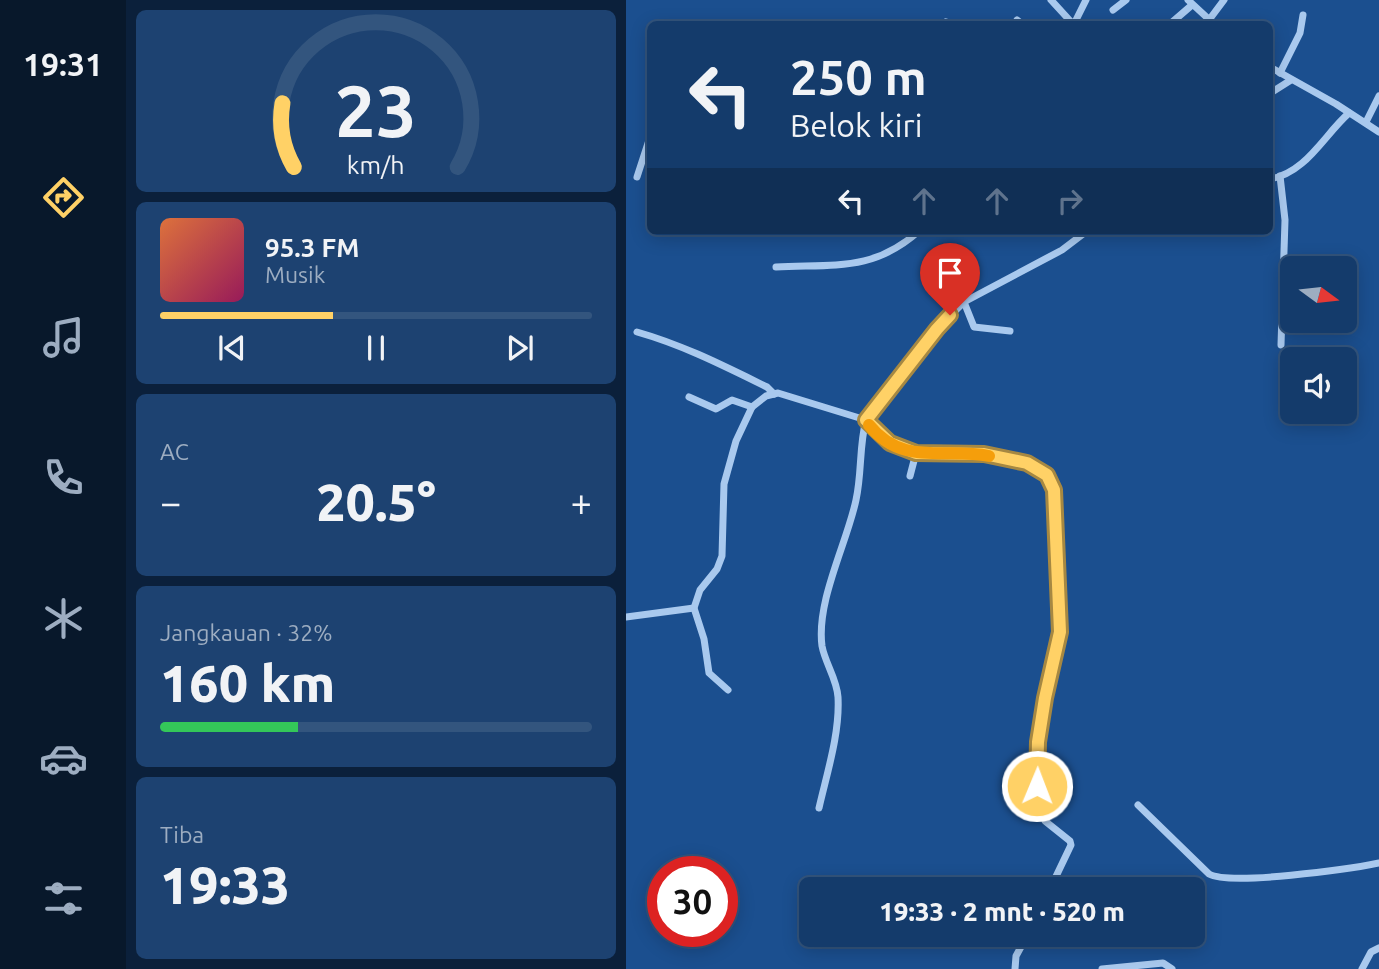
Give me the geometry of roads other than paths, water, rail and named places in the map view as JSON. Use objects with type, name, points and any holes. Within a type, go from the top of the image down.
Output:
[{"type":"street","points":[[1051,0],[1071,21]]},
{"type":"street","points":[[1076,21],[1086,0]]},
{"type":"street","points":[[1113,10],[1126,0]]},
{"type":"street","points":[[1213,21],[1224,0]]},
{"type":"street","points":[[1173,21],[1190,2],[1211,21]]},
{"type":"street","points":[[1280,73],[1300,33],[1303,16]]},
{"type":"street","points":[[1273,69],[1366,122],[1378,132]]},
{"type":"street","points":[[1273,91],[1291,80]]},
{"type":"street","points":[[1366,122],[1378,96]]},
{"type":"street","points":[[1273,178],[1308,159],[1349,113]]},
{"type":"street","points":[[636,177],[647,146]]},
{"type":"street","points":[[1280,176],[1285,220],[1281,345]]},
{"type":"street","points":[[776,267],[871,261],[902,246],[914,235]]},
{"type":"street","points":[[819,808],[836,726],[838,695],[822,646],[824,617],[832,578],[861,477],[862,438],[866,420],[937,329],[964,302],[1062,250],[1082,235]]},
{"type":"street","points":[[964,302],[971,326],[981,330],[1010,331]]},
{"type":"street","points":[[638,332],[670,341],[708,358],[767,387],[774,394]]},
{"type":"street","points":[[728,690],[709,673],[700,621],[694,608],[700,590],[717,569],[722,556],[724,484],[736,441],[752,407],[766,396],[774,394],[792,397],[866,420],[890,443],[916,453],[984,454],[1027,463],[1047,475],[1054,490],[1060,632],[1048,676],[1038,742],[1037,786],[1045,821],[1070,841],[1071,845],[1056,877]]},
{"type":"street","points":[[689,397],[716,408],[732,400],[752,407]]},
{"type":"street","points":[[910,476],[916,453]]},
{"type":"street","points":[[626,617],[694,608]]},
{"type":"street","points":[[1138,805],[1209,874],[1221,879],[1298,875],[1378,863]]},
{"type":"street","points":[[1015,969],[1016,957],[1021,947]]},
{"type":"street","points":[[1362,969],[1371,951],[1378,948]]},
{"type":"street","points":[[1102,969],[1163,962],[1172,969]]}]
